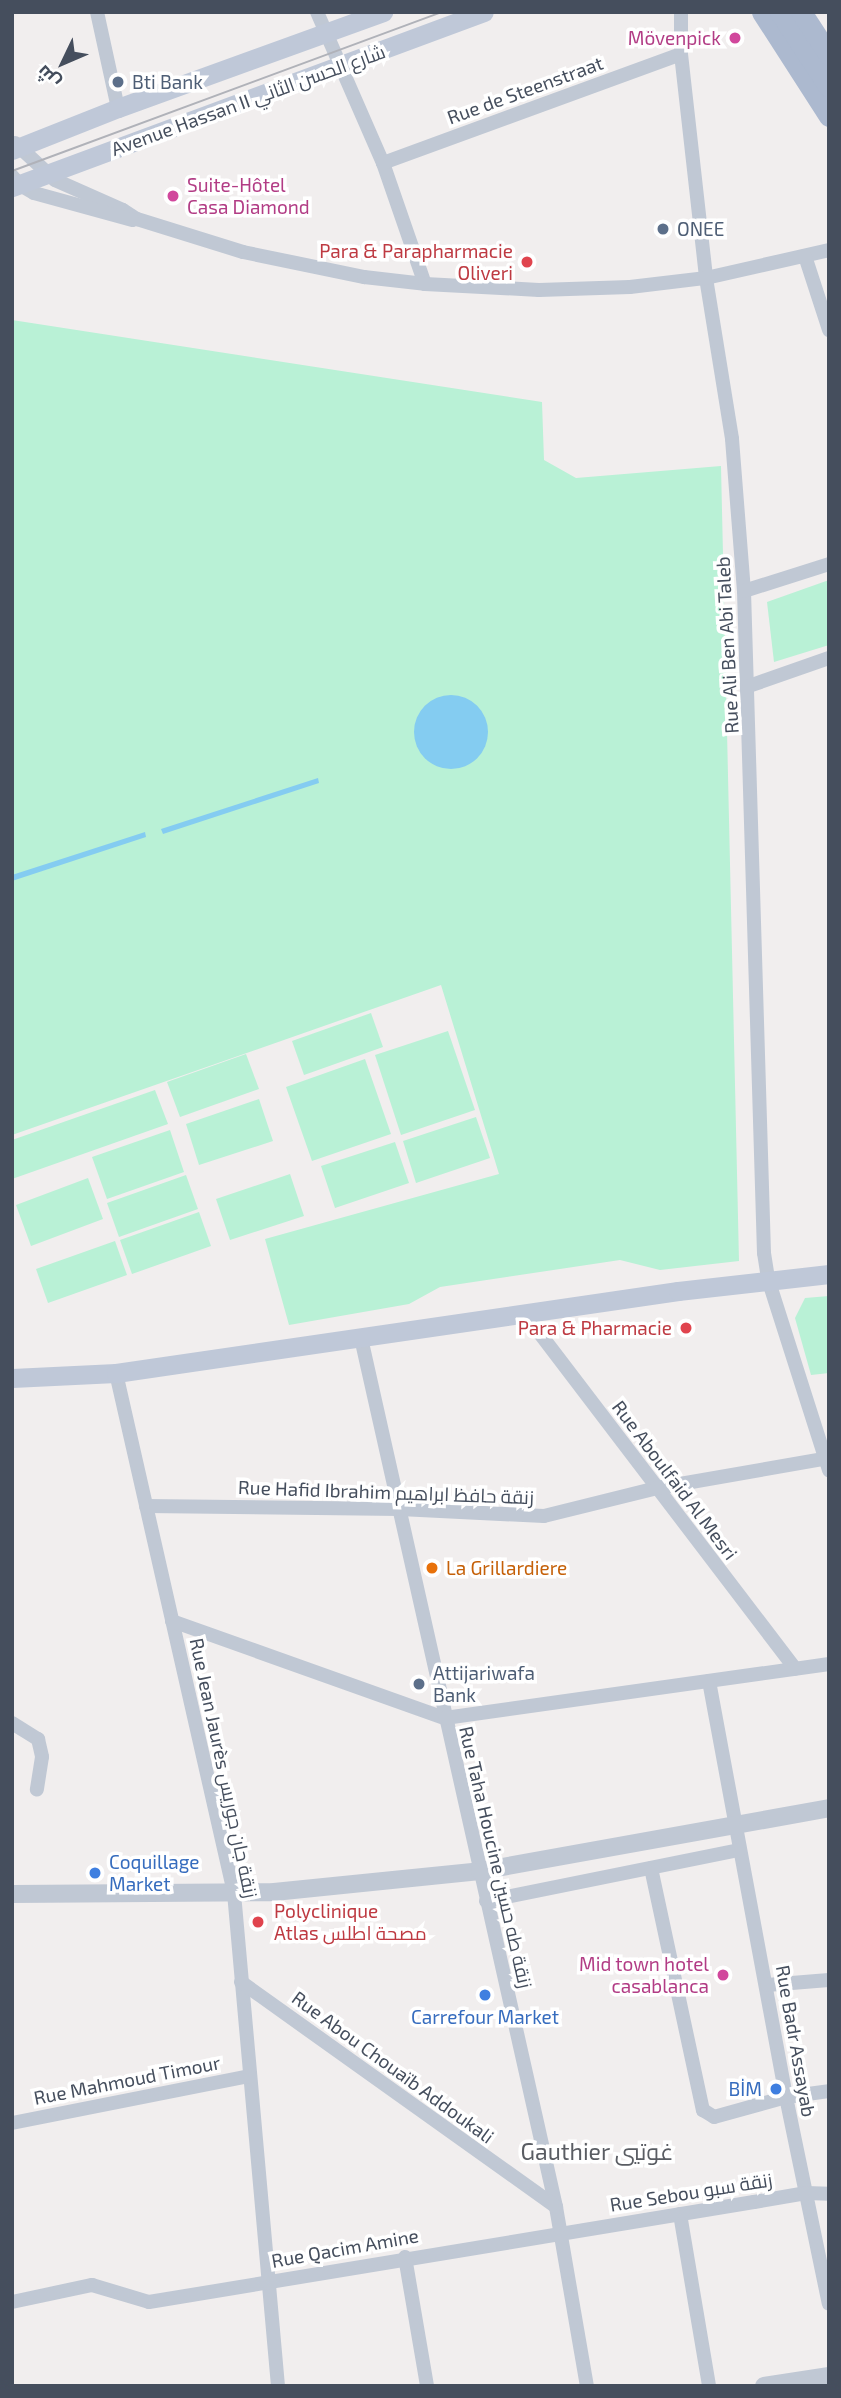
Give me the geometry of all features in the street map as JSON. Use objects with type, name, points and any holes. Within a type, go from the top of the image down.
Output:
[{"type":"main road","name":"Avenue Hassan II شارع الحسن الثاني","points":[[15,146],[383,12]]},
{"type":"main road","name":"Avenue Hassan II شارع الحسن الثاني","points":[[15,183],[48,174],[484,12]]},
{"type":"main road","points":[[762,12],[829,116]]},
{"type":"main road","points":[[780,12],[829,87]]},
{"type":"main road","points":[[802,12],[829,55]]},
{"type":"main road","points":[[12,1378],[116,1373],[768,1279],[829,1274]]},
{"type":"street","points":[[97,12],[118,108]]},
{"type":"street","points":[[317,12],[383,163],[425,284]]},
{"type":"street","name":"Rue Ali Ben Abi Taleb","points":[[681,12],[681,54],[706,278],[732,439],[744,591],[750,686],[764,1253],[768,1279],[828,1462]]},
{"type":"street","name":"Rue de Steenstraat","points":[[383,163],[681,54]]},
{"type":"street","points":[[15,146],[69,188],[123,210],[136,219]]},
{"type":"street","points":[[15,183],[34,193],[121,219],[136,219],[256,254],[364,277],[425,284],[587,289],[706,278],[829,250]]},
{"type":"street","points":[[805,256],[829,330]]},
{"type":"street","points":[[744,591],[829,564]]},
{"type":"street","points":[[750,686],[829,658]]},
{"type":"street","name":"Rue Aboulfaid Al Mesri","points":[[525,1314],[795,1669]]},
{"type":"street","name":"Rue Taha Houcine زنقة طه حسين","points":[[361,1338],[556,2207],[587,2386]]},
{"type":"street","name":"Rue Jean Jaurès زنقة جان جوريس","points":[[116,1373],[234,1893],[278,2386]]},
{"type":"street","name":"Rue Hafid Ibrahim زنقة حافظ ابراهيم","points":[[146,1506],[400,1509],[544,1516],[657,1488],[828,1462]]},
{"type":"street","points":[[172,1621],[445,1718],[829,1664]]},
{"type":"street","name":"Rue Badr Assayab","points":[[709,1681],[786,2097],[829,2304]]},
{"type":"street","points":[[12,1723],[38,1738],[42,1757],[37,1790]]},
{"type":"street","points":[[12,1894],[234,1893],[480,1871],[829,1808]]},
{"type":"street","points":[[486,1901],[739,1850]]},
{"type":"street","points":[[651,1868],[703,2110],[714,2117],[786,2097],[829,2091]]},
{"type":"street","points":[[767,1985],[829,1980]]},
{"type":"street","name":"Rue Abou Chouaïb Addoukali","points":[[241,1982],[556,2207]]},
{"type":"street","name":"Rue Mahmoud Timour","points":[[12,2123],[249,2076]]},
{"type":"street","name":"Rue Sebou زنقة سبو","points":[[561,2233],[806,2193],[829,2194]]},
{"type":"street","points":[[680,2214],[709,2386]]},
{"type":"street","name":"Rue Qacim Amine","points":[[12,2302],[92,2285],[108,2288],[136,2301],[149,2302],[561,2233]]},
{"type":"street","points":[[405,2257],[427,2386]]},
{"type":"street","points":[[764,2386],[829,2376]]},
{"type":"green space","points":[[12,320],[542,402],[544,460],[576,478],[721,466],[739,1261],[660,1270],[620,1260],[440,1287],[409,1304],[289,1325],[265,1239],[499,1174],[441,985],[12,1135]]},
{"type":"green space","points":[[829,580],[829,645],[774,662],[767,602]]},
{"type":"green space","points":[[371,1013],[383,1047],[304,1075],[292,1041]]},
{"type":"green space","points":[[448,1031],[475,1110],[401,1135],[375,1055]]},
{"type":"green space","points":[[246,1054],[259,1089],[180,1117],[167,1082]]},
{"type":"green space","points":[[365,1059],[391,1134],[312,1161],[286,1087]]},
{"type":"green space","points":[[155,1090],[168,1124],[12,1179],[12,1140]]},
{"type":"green space","points":[[259,1099],[273,1141],[199,1165],[186,1124]]},
{"type":"green space","points":[[476,1117],[490,1158],[416,1183],[403,1141]]},
{"type":"green space","points":[[170,1130],[184,1172],[107,1199],[92,1157]]},
{"type":"green space","points":[[395,1142],[409,1183],[335,1208],[321,1166]]},
{"type":"green space","points":[[290,1174],[304,1216],[230,1240],[216,1199]]},
{"type":"green space","points":[[186,1175],[198,1209],[119,1237],[107,1203]]},
{"type":"green space","points":[[88,1178],[103,1219],[31,1246],[16,1205]]},
{"type":"green space","points":[[199,1212],[211,1246],[132,1274],[120,1240]]},
{"type":"green space","points":[[115,1241],[127,1275],[48,1303],[36,1269]]},
{"type":"green space","points":[[829,1296],[829,1373],[811,1375],[795,1318],[805,1298]]},
{"type":"water","points":[[451,695],[465,698],[477,706],[485,718],[488,732],[485,746],[477,758],[465,766],[451,769],[437,766],[425,758],[417,746],[414,732],[417,718],[425,706],[437,698]]},
{"type":"water","points":[[318,778],[319,783],[163,834],[161,829]]},
{"type":"water","points":[[145,832],[146,837],[12,881],[12,875]]},
{"type":"tram line","points":[[12,171],[442,12]]},
{"type":"place","name":"Mövenpick","points":[[735,38]]},
{"type":"place","name":"Bti Bank","points":[[118,82]]},
{"type":"place","name":"Suite-Hôtel Casa Diamond","points":[[173,196]]},
{"type":"place","name":"ONEE","points":[[663,229]]},
{"type":"place","name":"Para & Parapharmacie Oliveri","points":[[527,262]]},
{"type":"place","name":"Para & Pharmacie","points":[[686,1328]]},
{"type":"place","name":"La Grillardiere","points":[[432,1568]]},
{"type":"place","name":"Attijariwafa Bank","points":[[419,1684]]},
{"type":"place","name":"Coquillage Market","points":[[95,1873]]},
{"type":"place","name":"Polyclinique Atlas مصحة اطلس","points":[[258,1922]]},
{"type":"place","name":"Mid town hotel casablanca","points":[[723,1975]]},
{"type":"place","name":"Carrefour Market","points":[[485,1995]]},
{"type":"place","name":"BİM","points":[[776,2089]]},
{"type":"district","name":"Gauthier غوتيي","points":[[597,2151]]}]
